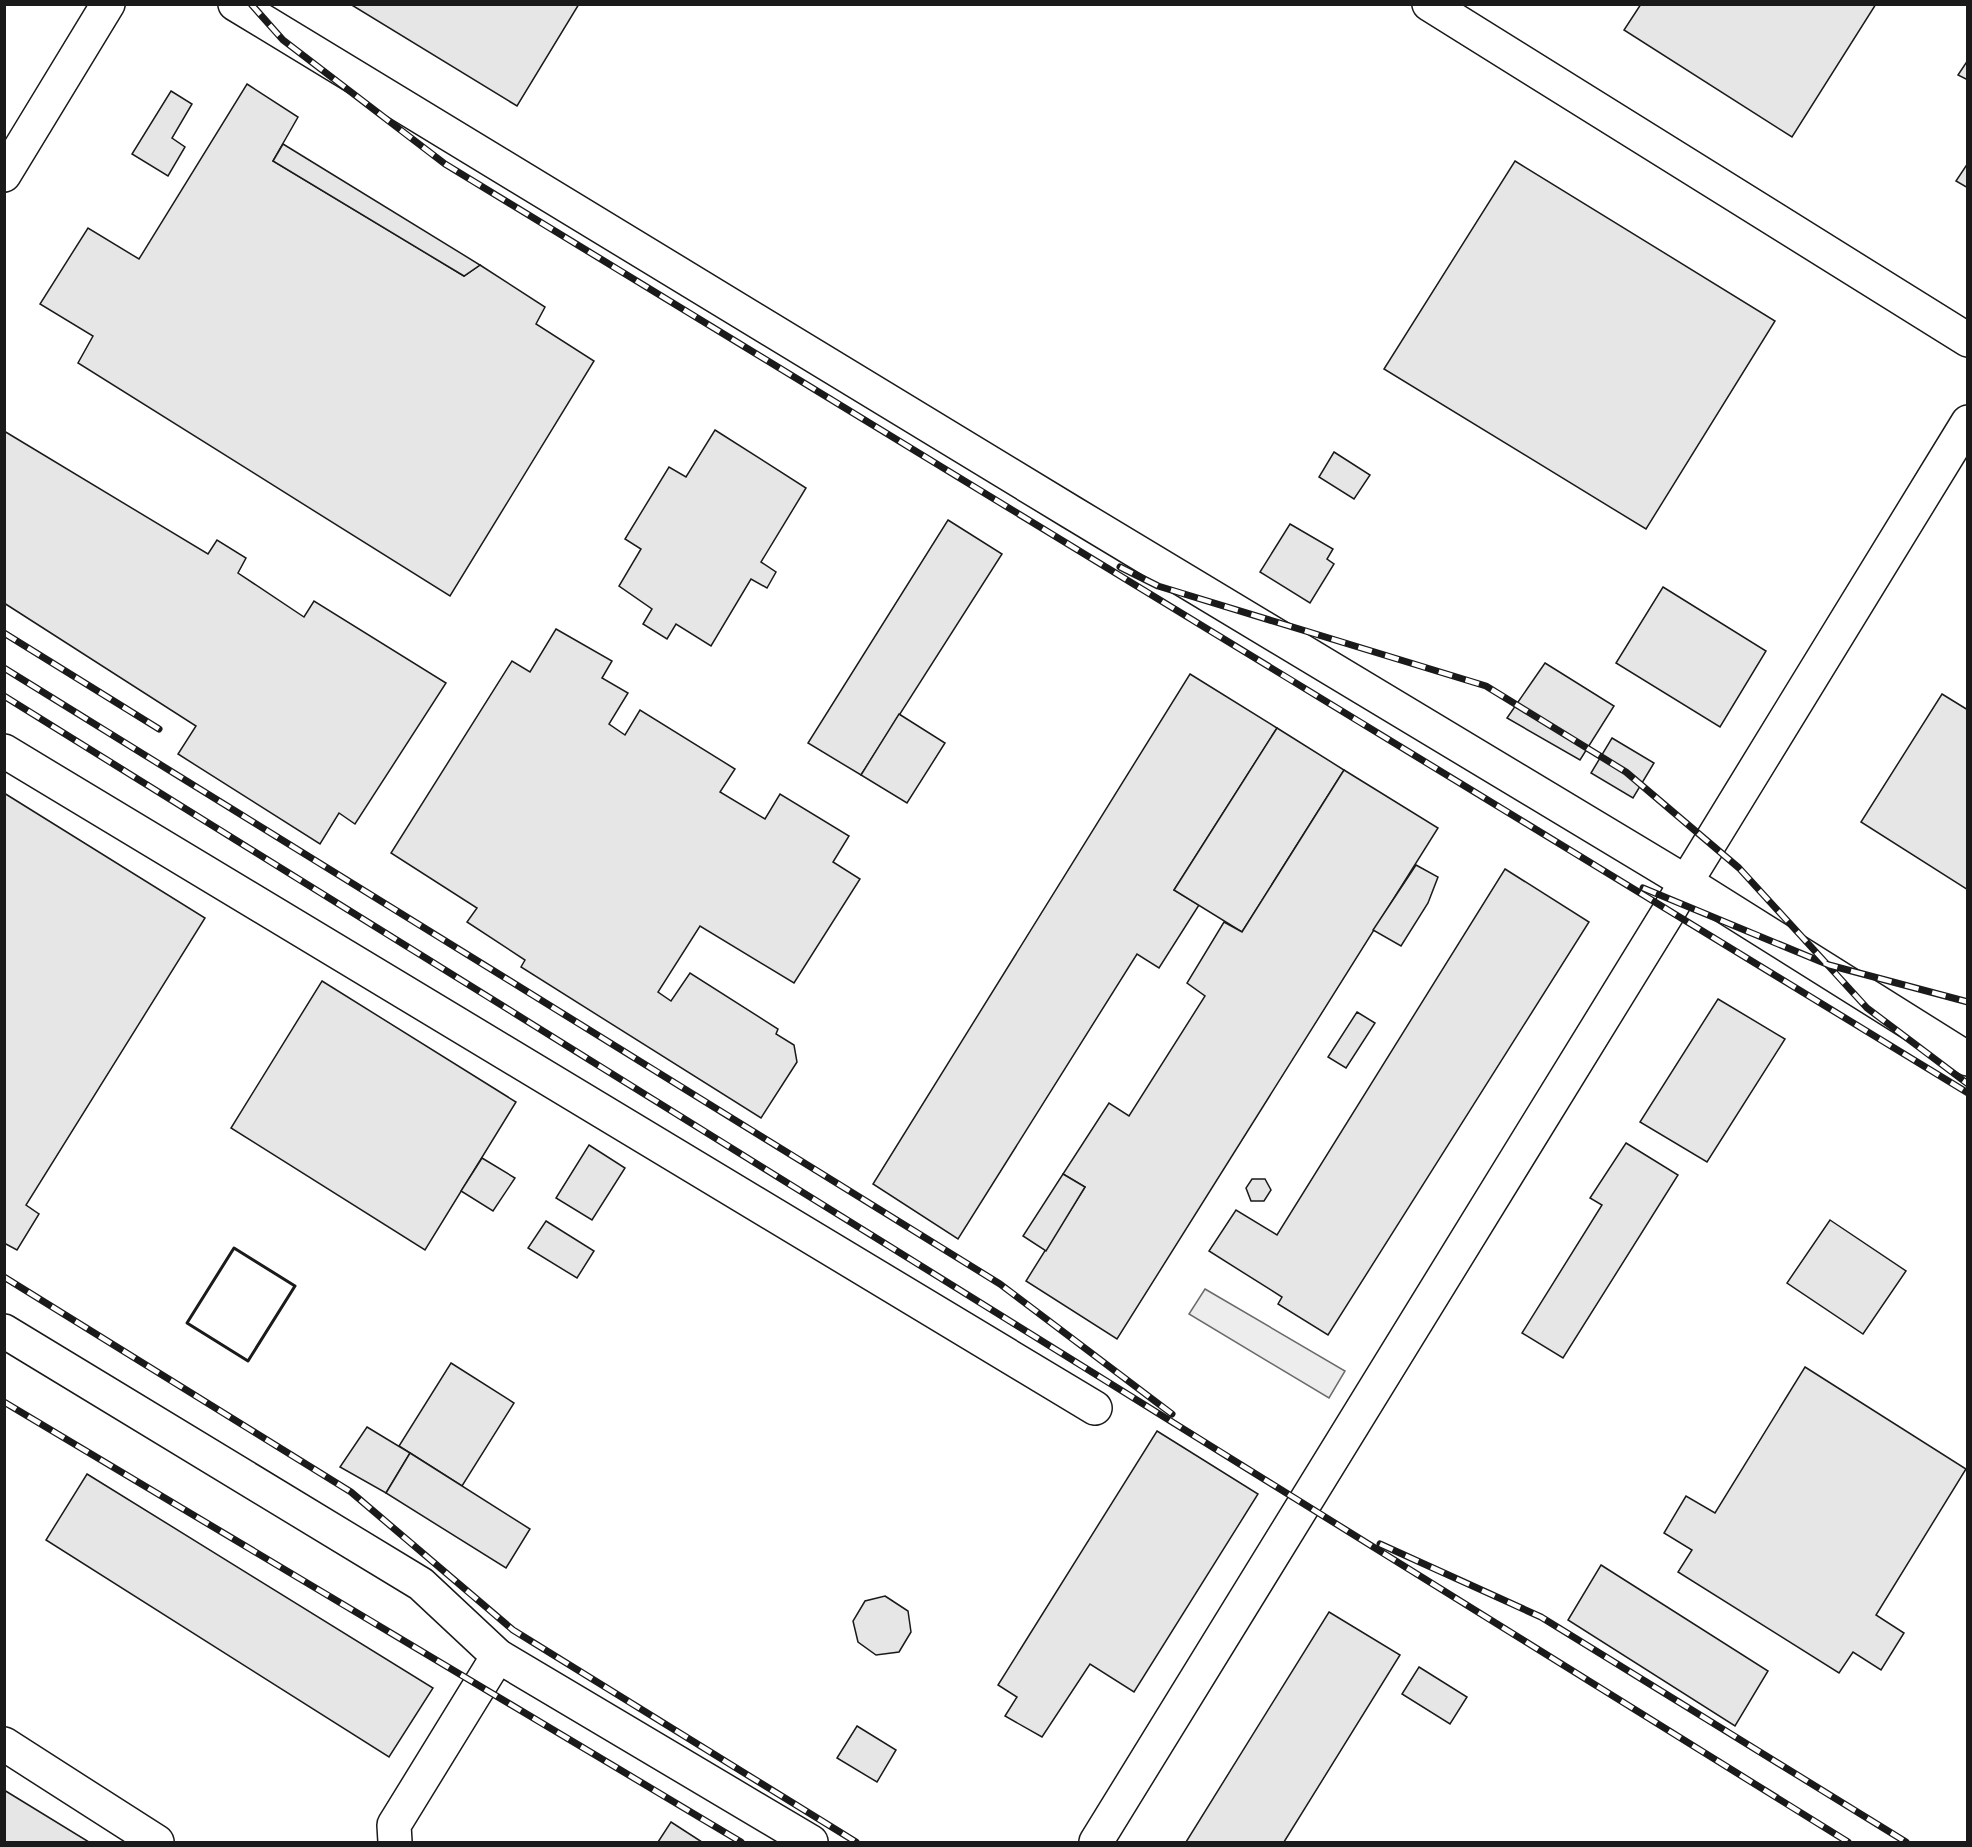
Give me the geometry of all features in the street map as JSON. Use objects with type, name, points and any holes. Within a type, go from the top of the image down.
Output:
[{"type":"street","points":[[7,167],[108,4]]},
{"type":"street","points":[[235,4],[1061,506],[1686,882],[1968,1059]]},
{"type":"street","points":[[1429,4],[1968,340]]},
{"type":"street","points":[[1096,1842],[1330,1465],[1968,422]]},
{"type":"street","points":[[4,751],[1095,1408]]},
{"type":"street","points":[[4,1331],[421,1584],[498,1656],[811,1842]]},
{"type":"street","points":[[395,1842],[394,1825],[498,1656]]},
{"type":"street","points":[[4,1744],[157,1842]]},
{"type":"shaded area","points":[[1205,1289],[1345,1371],[1329,1398],[1189,1314]]},
{"type":"building","points":[[350,4],[579,4],[517,106]]},
{"type":"building","points":[[1641,4],[1876,4],[1792,137],[1624,30]]},
{"type":"building","points":[[1968,60],[1968,80],[1958,75]]},
{"type":"building","points":[[247,84],[298,117],[273,161],[464,276],[480,265],[545,307],[536,324],[594,361],[450,596],[78,363],[93,336],[40,304],[88,228],[139,259]]},
{"type":"building","points":[[171,91],[192,104],[172,138],[185,147],[168,176],[132,154]]},
{"type":"building","points":[[283,144],[480,265],[464,276],[273,161]]},
{"type":"building","points":[[1515,161],[1775,321],[1646,529],[1384,369]]},
{"type":"building","points":[[1968,163],[1968,188],[1956,181]]},
{"type":"building","points":[[715,430],[806,488],[761,562],[776,572],[767,588],[751,579],[711,646],[676,624],[667,639],[643,624],[652,609],[619,586],[641,549],[625,539],[669,467],[686,477]]},
{"type":"building","points":[[4,431],[208,554],[217,540],[246,558],[238,573],[304,617],[314,601],[446,683],[355,824],[339,813],[320,844],[178,754],[196,726],[4,603]]},
{"type":"building","points":[[1334,452],[1370,475],[1354,499],[1319,477]]},
{"type":"building","points":[[948,520],[1002,554],[861,775],[808,743]]},
{"type":"building","points":[[1290,524],[1333,549],[1327,559],[1334,564],[1310,603],[1260,572]]},
{"type":"building","points":[[1663,587],[1766,651],[1720,727],[1616,663]]},
{"type":"building","points":[[556,629],[612,661],[602,678],[628,693],[609,724],[625,735],[640,710],[735,769],[720,792],[765,819],[780,794],[849,836],[833,862],[860,879],[794,983],[700,926],[658,992],[671,1001],[690,973],[778,1029],[776,1034],[794,1045],[797,1062],[761,1118],[521,967],[525,960],[467,922],[477,908],[391,853],[512,661],[530,672]]},
{"type":"building","points":[[1545,663],[1614,706],[1580,760],[1507,718]]},
{"type":"building","points":[[1190,674],[1277,728],[1174,890],[1199,905],[1159,968],[1137,954],[958,1239],[873,1184]]},
{"type":"building","points":[[1942,694],[1968,710],[1968,890],[1861,822]]},
{"type":"building","points":[[899,714],[945,743],[907,803],[861,775]]},
{"type":"building","points":[[1277,728],[1344,770],[1242,932],[1174,890]]},
{"type":"building","points":[[1612,738],[1654,763],[1633,798],[1591,773]]},
{"type":"building","points":[[1344,770],[1438,828],[1117,1339],[1026,1281],[1085,1187],[1063,1174],[1109,1103],[1129,1116],[1205,996],[1187,983],[1224,922],[1242,932]]},
{"type":"building","points":[[4,793],[205,918],[26,1205],[39,1214],[17,1250],[4,1243]]},
{"type":"building","points":[[1416,865],[1438,877],[1428,903],[1401,946],[1373,930]]},
{"type":"building","points":[[1505,869],[1589,922],[1328,1335],[1278,1304],[1282,1297],[1209,1251],[1236,1210],[1277,1235]]},
{"type":"building","points":[[322,981],[516,1102],[425,1250],[231,1128]]},
{"type":"building","points":[[1718,999],[1785,1039],[1707,1162],[1640,1122]]},
{"type":"building","points":[[1357,1012],[1375,1023],[1346,1068],[1328,1057]]},
{"type":"building","points":[[1626,1143],[1678,1175],[1563,1358],[1522,1333],[1602,1205],[1590,1198]]},
{"type":"building","points":[[589,1145],[625,1168],[592,1220],[556,1198]]},
{"type":"building","points":[[482,1158],[515,1178],[493,1211],[461,1191]]},
{"type":"building","points":[[1063,1174],[1085,1187],[1046,1251],[1023,1236]]},
{"type":"building","points":[[1252,1179],[1265,1179],[1271,1190],[1264,1201],[1251,1201],[1246,1188]]},
{"type":"building","points":[[1830,1220],[1906,1271],[1863,1334],[1787,1283]]},
{"type":"building","points":[[546,1221],[594,1251],[577,1278],[528,1248]]},
{"type":"building","points":[[451,1363],[514,1403],[462,1486],[399,1446]]},
{"type":"building","points":[[1805,1367],[1966,1469],[1876,1615],[1904,1633],[1881,1670],[1853,1652],[1839,1673],[1678,1572],[1692,1550],[1664,1533],[1686,1496],[1715,1513]]},
{"type":"building","points":[[367,1427],[410,1453],[386,1493],[340,1467]]},
{"type":"building","points":[[1157,1431],[1258,1494],[1134,1692],[1090,1664],[1042,1737],[1005,1716],[1017,1697],[998,1685]]},
{"type":"building","points":[[410,1453],[530,1529],[506,1568],[386,1493]]},
{"type":"building","points":[[87,1474],[433,1688],[389,1757],[46,1540]]},
{"type":"building","points":[[1601,1565],[1768,1671],[1735,1726],[1568,1620]]},
{"type":"building","points":[[885,1596],[908,1611],[911,1632],[899,1652],[876,1655],[858,1642],[853,1621],[865,1601]]},
{"type":"building","points":[[1329,1612],[1400,1655],[1284,1842],[1186,1842]]},
{"type":"building","points":[[1419,1667],[1467,1697],[1450,1724],[1402,1694]]},
{"type":"building","points":[[857,1726],[896,1750],[877,1782],[837,1758]]},
{"type":"building","points":[[4,1790],[89,1842],[4,1842]]},
{"type":"building","points":[[671,1822],[702,1842],[658,1842]]},
{"type":"railway","points":[[251,4],[283,40],[445,164],[1968,1093]]},
{"type":"railway","points":[[1120,567],[1158,586],[1486,686],[1626,772],[1739,868],[1867,1008],[1968,1084]]},
{"type":"railway","points":[[4,633],[159,729]]},
{"type":"railway","points":[[4,668],[1000,1284],[1172,1414]]},
{"type":"railway","points":[[4,696],[1848,1842]]},
{"type":"railway","points":[[1643,888],[1829,965],[1968,1002]]},
{"type":"railway","points":[[4,1277],[351,1492],[513,1630],[856,1842]]},
{"type":"railway","points":[[4,1402],[741,1842]]},
{"type":"railway","points":[[1380,1544],[1541,1617],[1906,1842]]},
{"type":"wall","points":[[234,1248],[295,1286],[248,1361],[187,1323],[234,1248]]}]
